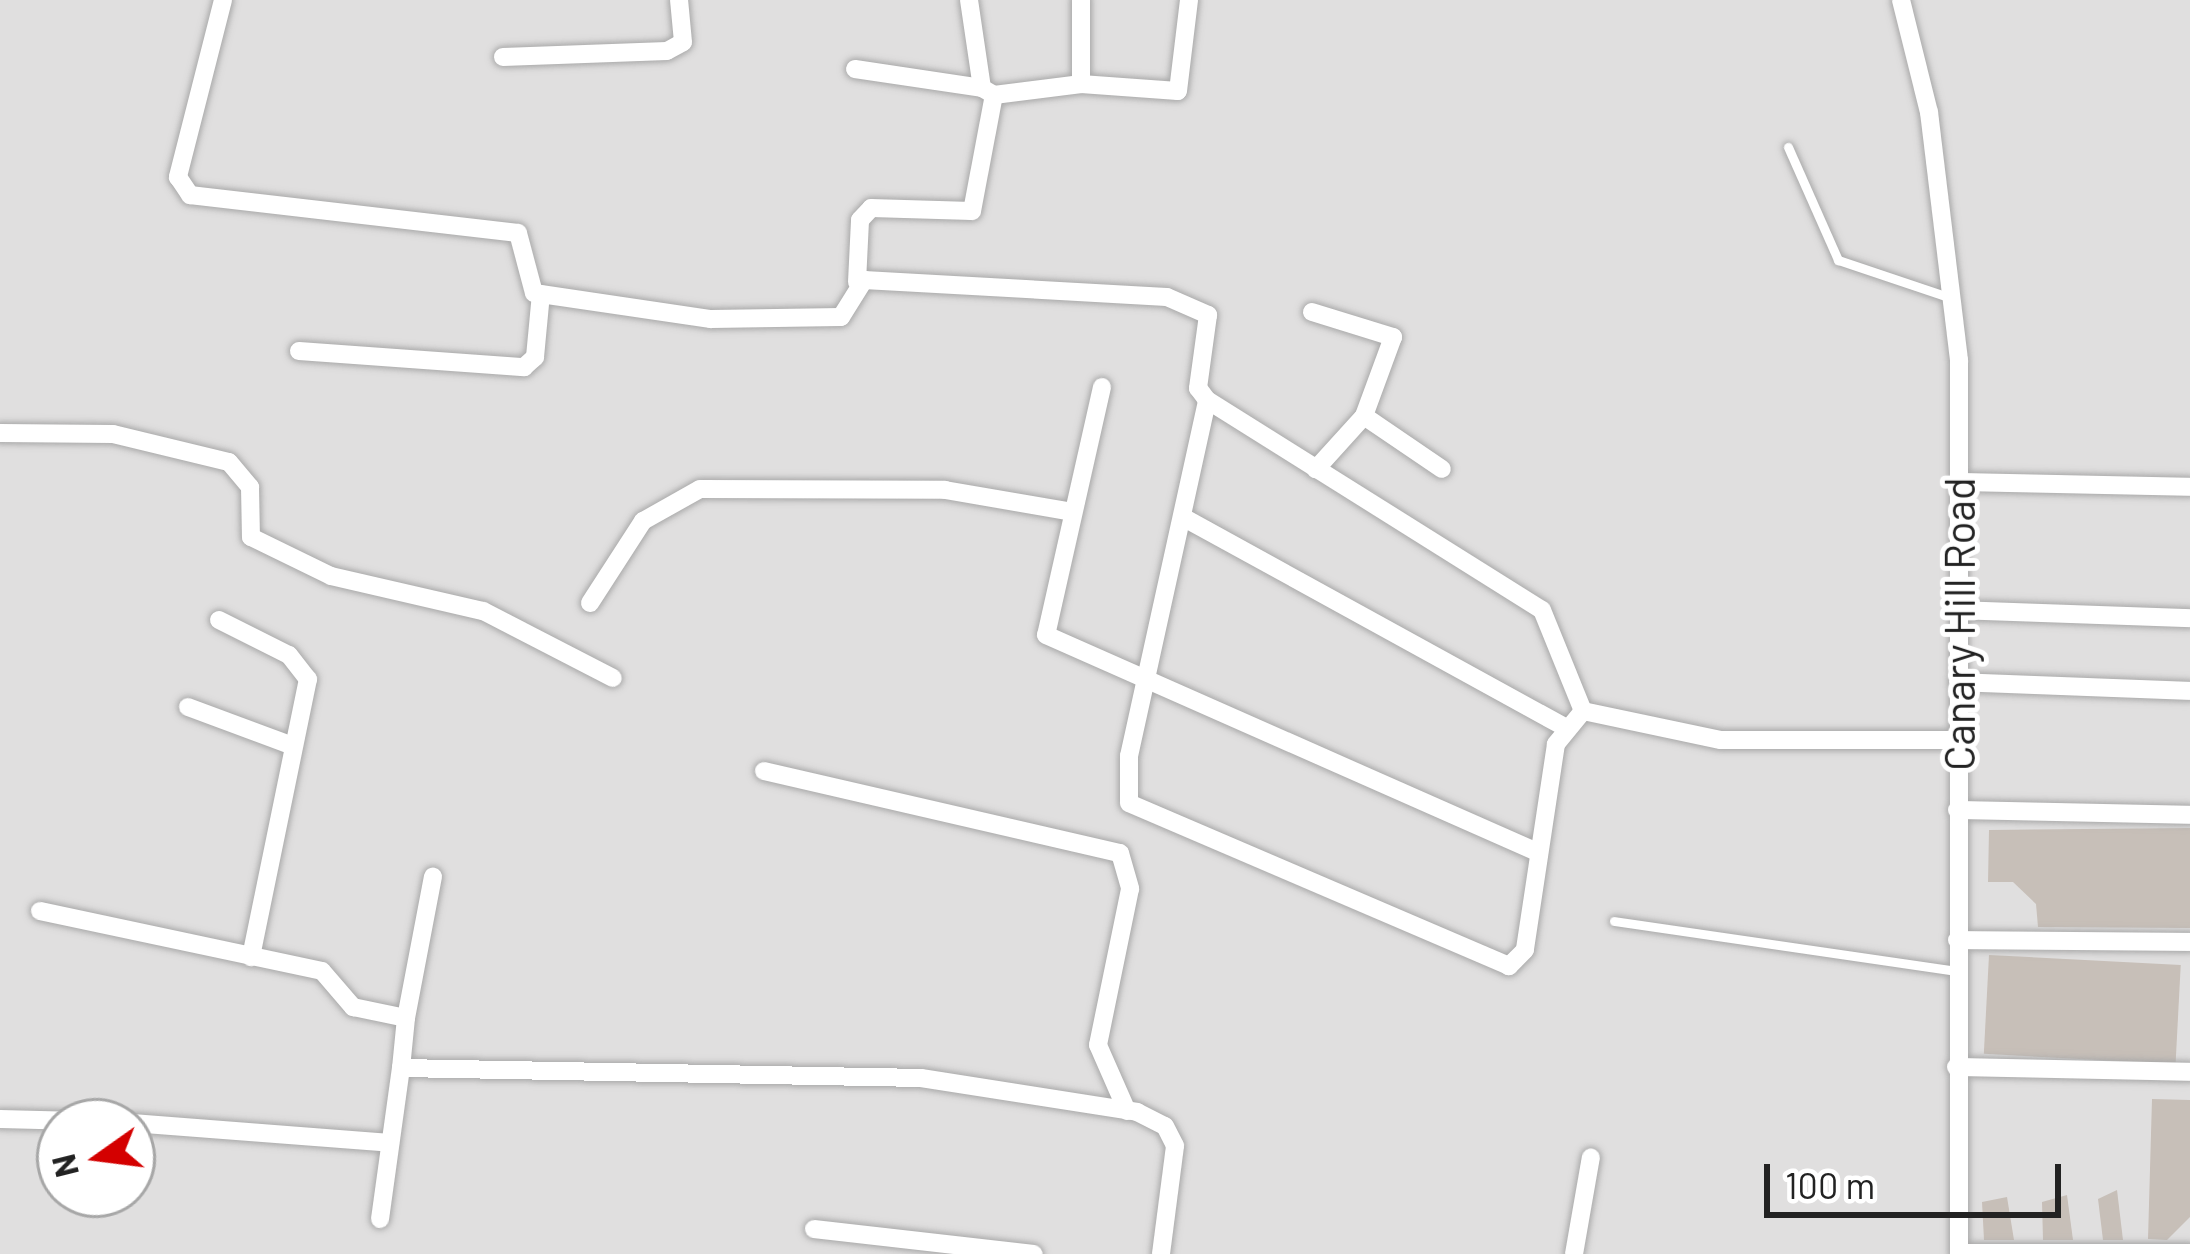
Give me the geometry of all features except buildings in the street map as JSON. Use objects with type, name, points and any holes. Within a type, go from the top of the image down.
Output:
[{"type":"street","points":[[224,0],[182,192],[518,233],[527,284],[541,294],[711,320],[838,318],[856,282],[860,220],[871,208],[972,211],[988,92],[969,0]]},
{"type":"street","points":[[503,57],[668,50],[683,42],[680,0]]},
{"type":"street","points":[[1081,0],[1081,84]]},
{"type":"street","points":[[855,69],[988,92],[1081,84],[1178,91],[1189,0]]},
{"type":"street","name":"Canary Hill Road","points":[[1901,0],[1955,299],[1959,1253]]},
{"type":"street","points":[[856,282],[1185,302],[1210,319],[1198,388],[1207,400],[1542,610],[1583,711]]},
{"type":"street","points":[[299,350],[524,368],[535,358],[541,294]]},
{"type":"street","points":[[1312,312],[1392,332],[1364,416],[1316,469]]},
{"type":"street","points":[[1102,387],[1043,631],[1537,853]]},
{"type":"street","points":[[1207,400],[1188,520],[1124,793],[1177,832],[1501,966],[1525,950],[1537,853],[1562,726],[1583,711],[1721,740],[1957,740]]},
{"type":"street","points":[[1364,416],[1442,469]]},
{"type":"street","points":[[0,433],[113,434],[230,462],[250,487],[251,537],[331,576],[483,611],[613,678]]},
{"type":"street","points":[[1959,482],[2190,487]]},
{"type":"street","points":[[590,603],[643,521],[700,489],[945,490],[1072,512]]},
{"type":"street","points":[[1188,520],[1562,726]]},
{"type":"street","points":[[1958,610],[2190,618]]},
{"type":"street","points":[[219,620],[302,664],[308,692],[251,957]]},
{"type":"street","points":[[1958,682],[2190,691]]},
{"type":"street","points":[[188,707],[293,746]]},
{"type":"street","points":[[764,771],[1120,853],[1130,889],[1098,1045],[1127,1111]]},
{"type":"street","points":[[1957,810],[2190,815]]},
{"type":"street","points":[[380,1219],[406,1018],[433,877]]},
{"type":"street","points":[[40,911],[322,971],[353,1007],[406,1018]]},
{"type":"street","points":[[1957,940],[2190,942]]},
{"type":"street","points":[[1956,1067],[2190,1072]]},
{"type":"street","points":[[401,1068],[921,1078],[1127,1111],[1165,1126],[1174,1146],[1161,1254]]},
{"type":"street","points":[[0,1118],[36,1119]]},
{"type":"street","points":[[156,1125],[390,1143]]},
{"type":"street","points":[[1574,1254],[1592,1157]]},
{"type":"street","points":[[814,1229],[1034,1254]]},
{"type":"street","points":[[1959,1253],[2190,1252]]},
{"type":"lane","points":[[1788,148],[1838,260],[1955,299]]},
{"type":"lane","points":[[1614,921],[1957,970]]},
{"type":"shaded area","points":[[0,0],[2190,0],[2190,1254],[0,1254]]}]
